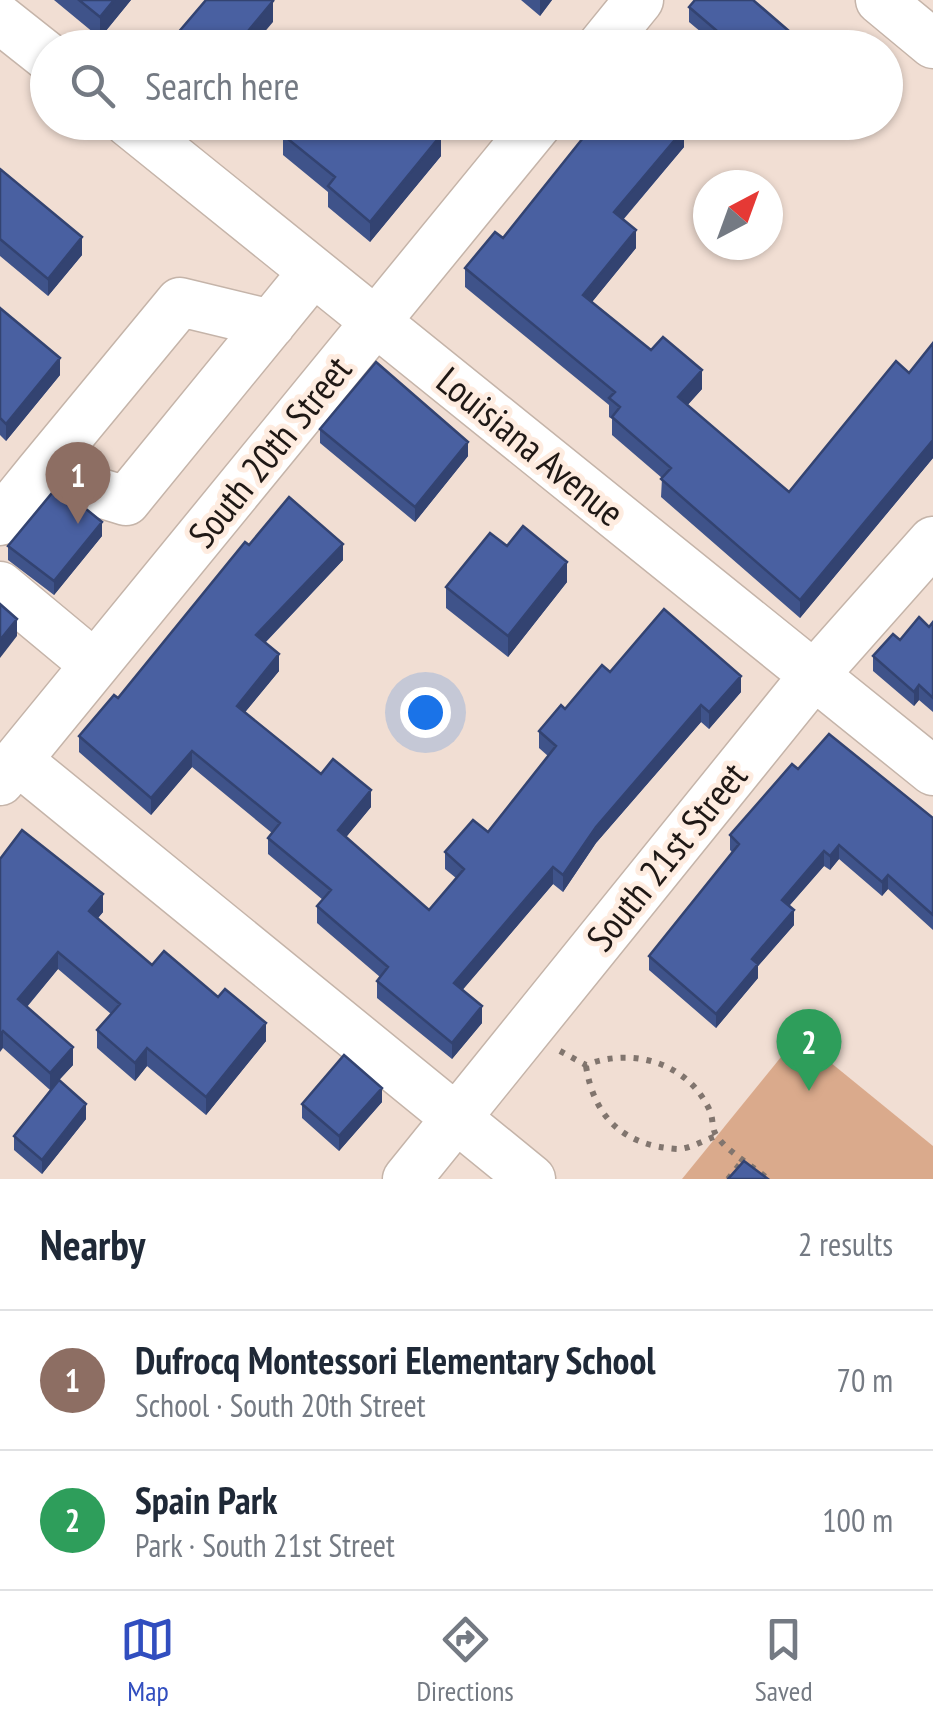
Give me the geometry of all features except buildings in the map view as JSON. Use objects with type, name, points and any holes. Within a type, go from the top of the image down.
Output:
[{"type":"street","points":[[615,30],[639,0]]},
{"type":"street","points":[[880,0],[933,44]]},
{"type":"street","points":[[0,19],[30,43]]},
{"type":"street","name":"Louisiana Avenue","points":[[150,140],[933,772]]},
{"type":"street","name":"South 20th Street","points":[[9,771],[524,140]]},
{"type":"street","points":[[38,474],[126,501],[313,272]]},
{"type":"street","points":[[0,522],[180,302],[271,324]]},
{"type":"street","name":"South 21st Street","points":[[407,1179],[815,674],[933,542]]},
{"type":"street","points":[[0,586],[95,665]]},
{"type":"street","points":[[9,771],[456,1116],[531,1179]]},
{"type":"path","points":[[554,1048],[586,1065],[611,1056],[669,1066],[692,1084],[710,1110],[716,1136],[768,1179]]},
{"type":"path","points":[[586,1065],[591,1098],[622,1134],[680,1149],[716,1136]]},
{"type":"path","points":[[728,1179],[744,1159]]},
{"type":"shaded area","points":[[798,1036],[933,1146],[933,1179],[682,1179]]},
{"type":"place","name":"Dufrocq Montessori Elementary School","points":[[78,524]]},
{"type":"place","name":"Spain Park","points":[[809,1091]]}]
